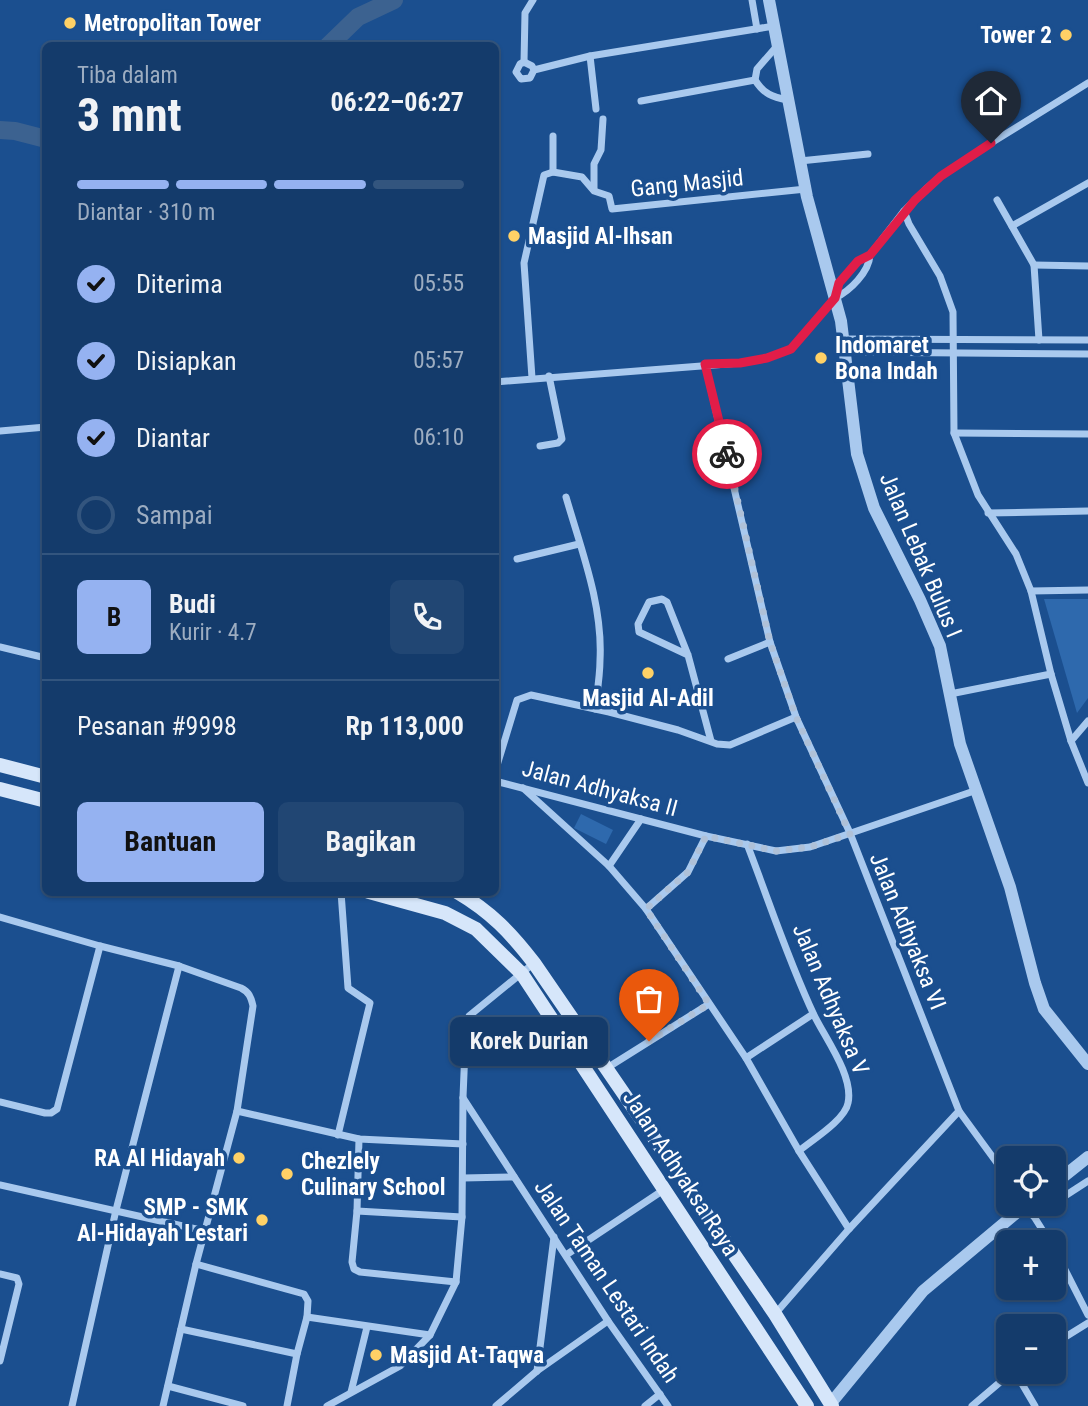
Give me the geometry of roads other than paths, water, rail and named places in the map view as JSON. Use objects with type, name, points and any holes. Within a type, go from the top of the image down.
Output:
[{"type":"main road","points":[[0,765],[42,776]]},
{"type":"main road","points":[[0,789],[42,800]]},
{"type":"main road","name":"Jalan Adhyaksa Raya","points":[[383,896],[445,913],[476,929],[522,974],[807,1406]]},
{"type":"main road","name":"Jalan Adhyaksa Raya","points":[[463,896],[509,930],[534,963],[775,1314],[830,1405]]},
{"type":"street","points":[[524,62],[525,13],[533,0]]},
{"type":"street","points":[[752,0],[757,29]]},
{"type":"street","name":"Jalan Lebak Bulus I","points":[[769,0],[806,189],[845,346],[857,454],[874,508],[940,646],[960,744],[1010,887],[1044,1009],[1088,1064]]},
{"type":"street","points":[[524,62],[516,72],[522,79],[530,78],[534,70],[590,56],[774,26]]},
{"type":"street","points":[[777,46],[757,69],[755,80],[771,97],[788,100]]},
{"type":"street","points":[[590,56],[596,109]]},
{"type":"street","points":[[524,62],[534,70]]},
{"type":"street","points":[[641,101],[755,80]]},
{"type":"street","points":[[499,381],[740,363],[767,358],[791,349],[835,298],[839,283],[858,261],[870,255],[904,211],[941,176],[1088,83]]},
{"type":"street","points":[[594,191],[594,164],[601,150],[603,119]]},
{"type":"street","points":[[532,377],[524,263],[537,214],[542,180],[544,175],[553,172],[553,136]]},
{"type":"street","points":[[800,161],[868,154]]},
{"type":"street","name":"Gang Masjid","points":[[553,172],[582,177],[594,191],[609,196],[612,209],[806,189]]},
{"type":"street","points":[[1012,226],[1088,183]]},
{"type":"street","points":[[997,200],[1034,265],[1038,340]]},
{"type":"street","points":[[904,211],[948,296],[953,312],[954,433],[978,495],[1016,554],[1031,591],[1051,674],[1071,741],[1088,783]]},
{"type":"street","points":[[1034,265],[1088,266]]},
{"type":"street","points":[[845,346],[954,339],[1088,341]]},
{"type":"street","points":[[845,346],[954,353],[1088,354]]},
{"type":"street","name":"Jalan Adhyaksa VI","points":[[705,364],[770,642],[796,717],[850,834],[959,1111],[996,1162]]},
{"type":"street","points":[[540,446],[558,443],[562,439],[548,376]]},
{"type":"street","points":[[0,431],[42,427]]},
{"type":"street","points":[[954,433],[1088,434]]},
{"type":"street","points":[[566,497],[593,592],[599,630],[600,659],[595,709]]},
{"type":"street","points":[[988,513],[1088,511]]},
{"type":"street","points":[[517,558],[579,544]]},
{"type":"street","points":[[1031,591],[1088,590]]},
{"type":"street","points":[[688,654],[639,632],[638,624],[649,602],[662,599],[667,602],[688,654],[711,741]]},
{"type":"street","points":[[728,659],[770,642]]},
{"type":"street","points":[[0,647],[42,658]]},
{"type":"street","points":[[950,694],[1051,674]]},
{"type":"street","points":[[499,759],[517,700],[531,695],[730,745],[796,717]]},
{"type":"street","points":[[1071,741],[1088,720]]},
{"type":"street","name":"Jalan Adhyaksa II","points":[[499,782],[706,836],[776,851],[810,847],[977,790]]},
{"type":"street","points":[[523,788],[609,866],[646,909],[746,1058],[799,1151],[849,1229]]},
{"type":"street","points":[[609,866],[640,819]]},
{"type":"street","points":[[646,909],[688,872],[706,836]]},
{"type":"street","name":"Jalan Adhyaksa V","points":[[747,844],[814,1014],[841,1066],[849,1092],[848,1106],[842,1117],[799,1151]]},
{"type":"street","points":[[338,1135],[370,1003],[348,988],[341,896]]},
{"type":"street","points":[[0,917],[100,946],[179,965],[241,988],[247,991],[251,999],[253,1006],[237,1111],[196,1264],[163,1406]]},
{"type":"street","points":[[0,1102],[51,1114],[57,1109],[100,946]]},
{"type":"street","points":[[327,1406],[400,1366],[430,1335],[456,1282],[462,1217],[466,1025],[469,1016],[534,963]]},
{"type":"street","points":[[72,1406],[116,1210],[179,965]]},
{"type":"street","points":[[607,1068],[709,1004]]},
{"type":"street","points":[[746,1058],[814,1014]]},
{"type":"street","name":"Jalan Taman Lestari Indah","points":[[463,1097],[608,1321],[668,1406]]},
{"type":"street","points":[[237,1111],[359,1139],[463,1144]]},
{"type":"street","points":[[775,1314],[849,1229],[959,1111]]},
{"type":"street","points":[[359,1139],[352,1262],[354,1269],[360,1272],[456,1282]]},
{"type":"street","points":[[1066,1174],[1088,1157]]},
{"type":"street","name":"Jalan Taman Lestari Indah","points":[[463,1178],[514,1177]]},
{"type":"street","points":[[1066,1195],[1088,1181]]},
{"type":"street","points":[[0,1185],[205,1231]]},
{"type":"street","points":[[566,1255],[665,1189]]},
{"type":"street","points":[[357,1211],[462,1217]]},
{"type":"street","name":"Jalan Adhyaksa Raya","points":[[830,1405],[923,1292],[1017,1216]]},
{"type":"street","points":[[537,1371],[554,1236]]},
{"type":"street","points":[[196,1264],[303,1294],[308,1301],[307,1317],[287,1406]]},
{"type":"street","points":[[1066,1272],[1088,1315]]},
{"type":"street","points":[[0,1274],[17,1278],[19,1284],[0,1361]]},
{"type":"street","points":[[307,1317],[430,1335]]},
{"type":"street","points":[[496,1406],[537,1371],[608,1321]]},
{"type":"street","points":[[1066,1337],[1088,1323]]},
{"type":"street","points":[[351,1392],[367,1327]]},
{"type":"street","points":[[181,1329],[297,1354]]},
{"type":"street","points":[[972,1406],[999,1384]]},
{"type":"street","points":[[1021,1384],[1035,1406]]},
{"type":"street","points":[[168,1386],[243,1406]]},
{"type":"street","points":[[645,1406],[660,1394]]},
{"type":"waterway","points":[[332,42],[358,17],[394,0]]},
{"type":"waterway","points":[[0,130],[42,138]]},
{"type":"place","name":"Metropolitan Tower","points":[[70,23]]},
{"type":"place","name":"Tower 2","points":[[1066,35]]},
{"type":"place","name":"Masjid Al-Ihsan","points":[[514,236]]},
{"type":"place","name":"Indomaret Bona Indah","points":[[821,358]]},
{"type":"place","name":"Masjid Al-Adil","points":[[648,673]]},
{"type":"place","name":"Korek Durian","points":[[649,1041]]},
{"type":"place","name":"RA Al Hidayah","points":[[239,1158]]},
{"type":"place","name":"Chezlely Culinary School","points":[[287,1174]]},
{"type":"place","name":"SMP - SMK Al-Hidayah Lestari","points":[[262,1220]]},
{"type":"place","name":"Masjid At-Taqwa","points":[[376,1355]]}]
